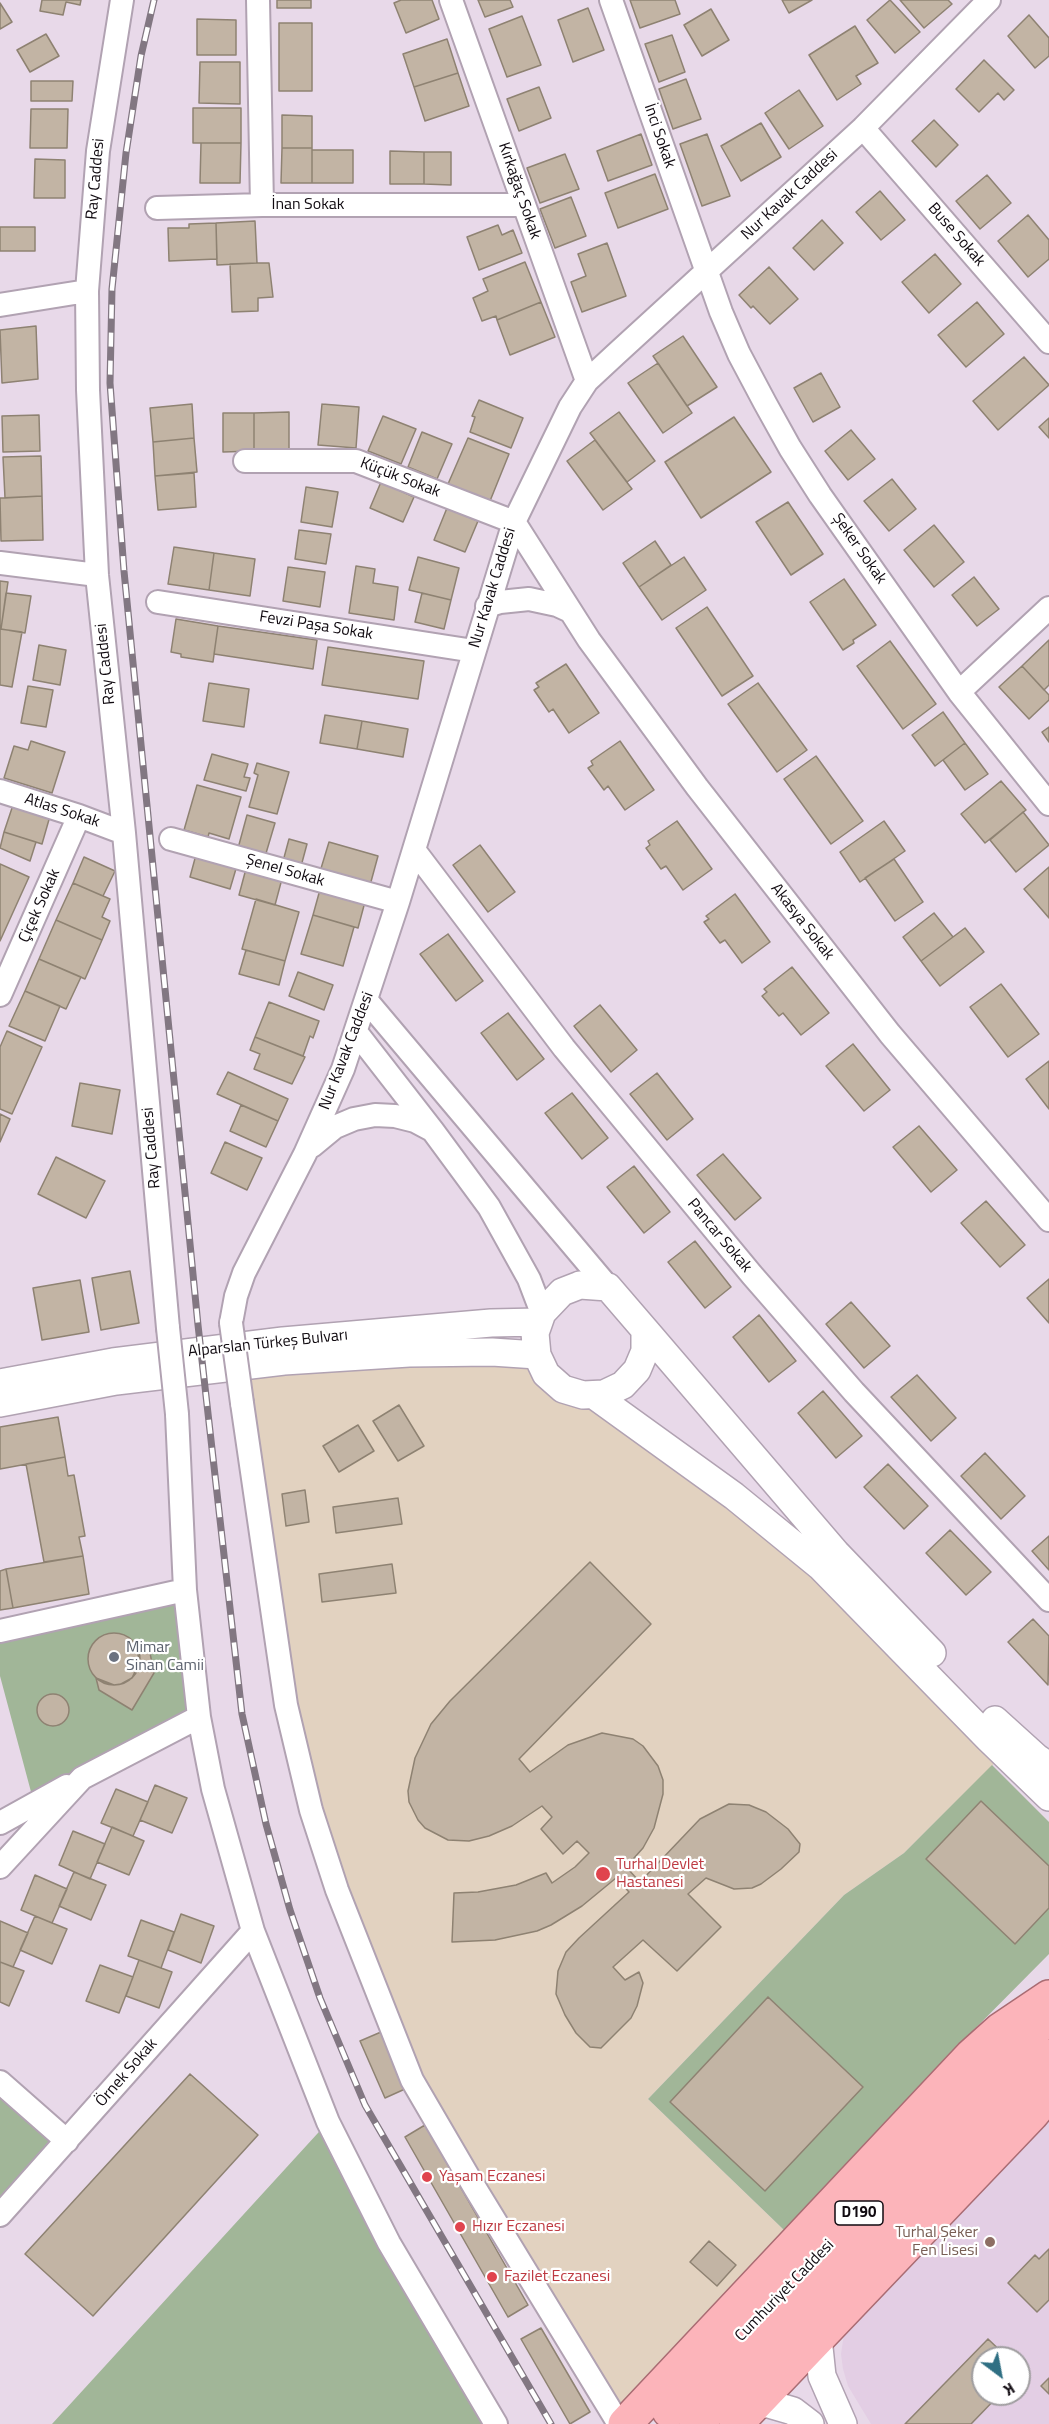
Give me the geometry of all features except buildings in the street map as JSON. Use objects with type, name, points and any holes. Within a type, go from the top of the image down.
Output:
[{"type":"highway","points":[[625,2424],[971,2056],[1000,2030],[1049,1997]]},
{"type":"highway","name":"Cumhuriyet Caddesi","points":[[683,2418],[1049,2015]]},
{"type":"highway","name":"Cumhuriyet Caddesi","points":[[683,2418],[1049,2056]]},
{"type":"highway","points":[[746,2414],[1049,2094]]},
{"type":"street","name":"Ray Caddesi","points":[[122,0],[98,151],[87,291],[88,390],[97,575],[124,833],[177,1414],[185,1590],[199,1718],[218,1809],[253,1931],[333,2132],[389,2243],[496,2424]]},
{"type":"street","name":"İnan Sokak","points":[[258,0],[261,205],[524,205]]},
{"type":"street","name":"Kırkağaç Sokak","points":[[451,0],[587,381]]},
{"type":"street","name":"İnci Sokak","points":[[611,0],[707,271]]},
{"type":"street","name":"Nur Kavak Caddesi","points":[[619,2424],[412,2080],[338,1890],[311,1810],[286,1705],[231,1323],[236,1296],[244,1273],[305,1154],[343,1069],[398,903],[514,522],[570,407],[587,381],[862,128],[989,0]]},
{"type":"street","name":"Buse Sokak","points":[[862,128],[1049,342]]},
{"type":"street","points":[[157,208],[261,205]]},
{"type":"street","name":"Şeker Sokak","points":[[707,271],[739,354],[790,448],[820,495],[959,692],[1049,804]]},
{"type":"street","points":[[0,305],[87,291]]},
{"type":"street","name":"Küçük Sokak","points":[[245,461],[356,461],[514,522]]},
{"type":"street","name":"Akasya Sokak","points":[[514,522],[570,611],[697,786],[869,1007],[1049,1220]]},
{"type":"street","points":[[0,563],[97,575]]},
{"type":"street","points":[[487,606],[529,599],[557,604],[570,611]]},
{"type":"street","name":"Fevzi Paşa Sokak","points":[[158,602],[474,651]]},
{"type":"street","points":[[959,692],[1049,608]]},
{"type":"street","name":"Atlas Sokak","points":[[0,791],[124,833]]},
{"type":"street","name":"Çiçek Sokak","points":[[0,995],[7,962],[79,816]]},
{"type":"street","name":"Şenel Sokak","points":[[171,839],[398,903]]},
{"type":"street","name":"Pancar Sokak","points":[[414,850],[564,1048],[752,1275],[854,1392],[1049,1600]]},
{"type":"street","points":[[367,1001],[836,1553],[1000,1725],[1049,1766]]},
{"type":"street","points":[[356,1032],[434,1131],[489,1207],[529,1279],[540,1317]]},
{"type":"street","points":[[305,1154],[335,1127],[354,1119],[375,1115],[395,1116],[415,1121],[434,1131]]},
{"type":"street","points":[[609,1287],[590,1285],[571,1288],[554,1298],[540,1317],[535,1344],[537,1355],[546,1374],[563,1389],[573,1393],[594,1395],[614,1390],[631,1378],[642,1360],[646,1340],[645,1330]]},
{"type":"street","name":"Alparslan Türkeş Bulvarı","points":[[0,1383],[113,1362],[283,1341],[540,1317]]},
{"type":"street","name":"Alparslan Türkeş Bulvarı","points":[[0,1403],[116,1381],[284,1360],[409,1353],[492,1352],[537,1355]]},
{"type":"street","points":[[594,1395],[734,1496],[821,1567],[1049,1797]]},
{"type":"street","points":[[0,1630],[185,1590]]},
{"type":"street","points":[[0,1823],[199,1718]]},
{"type":"street","points":[[0,1867],[82,1778]]},
{"type":"street","name":"Örnek Sokak","points":[[0,2215],[253,1931]]},
{"type":"street","points":[[0,2082],[67,2141]]},
{"type":"street","points":[[818,2338],[822,2376],[843,2424]]},
{"type":"street","points":[[746,2414],[769,2404],[793,2411],[810,2424]]},
{"type":"shaded area","name":"Turhal Devlet Hastanesi","points":[[537,1355],[734,1496],[1004,1754],[904,1853],[844,1895],[648,2099],[784,2230],[612,2413],[412,2080],[311,1810],[236,1367]]},
{"type":"shaded area","name":"Turhal Şeker Fen Lisesi","points":[[1049,2120],[1049,2424],[871,2424],[848,2386],[841,2354],[844,2334]]},
{"type":"green space","points":[[185,1590],[199,1717],[34,1803],[0,1676],[0,1631]]},
{"type":"green space","points":[[992,1765],[1049,1822],[1049,1954],[934,2070],[784,2230],[648,2099],[844,1895],[904,1853]]},
{"type":"green space","points":[[0,2082],[67,2141],[0,2215]]},
{"type":"green space","points":[[328,2122],[496,2424],[52,2424]]},
{"type":"railway","points":[[154,0],[141,56],[126,153],[112,289],[110,383],[124,571],[198,1325],[242,1714],[266,1824],[290,1910],[320,1998],[365,2105],[551,2424]]},
{"type":"place","name":"Mimar Sinan Camii","points":[[114,1657]]},
{"type":"place","name":"Turhal Devlet Hastanesi","points":[[603,1874]]},
{"type":"place","name":"Yaşam Eczanesi","points":[[427,2177]]},
{"type":"place","name":"Hızır Eczanesi","points":[[460,2227]]},
{"type":"place","name":"Turhal Şeker Fen Lisesi","points":[[990,2242]]},
{"type":"place","name":"Fazilet Eczanesi","points":[[492,2277]]}]
